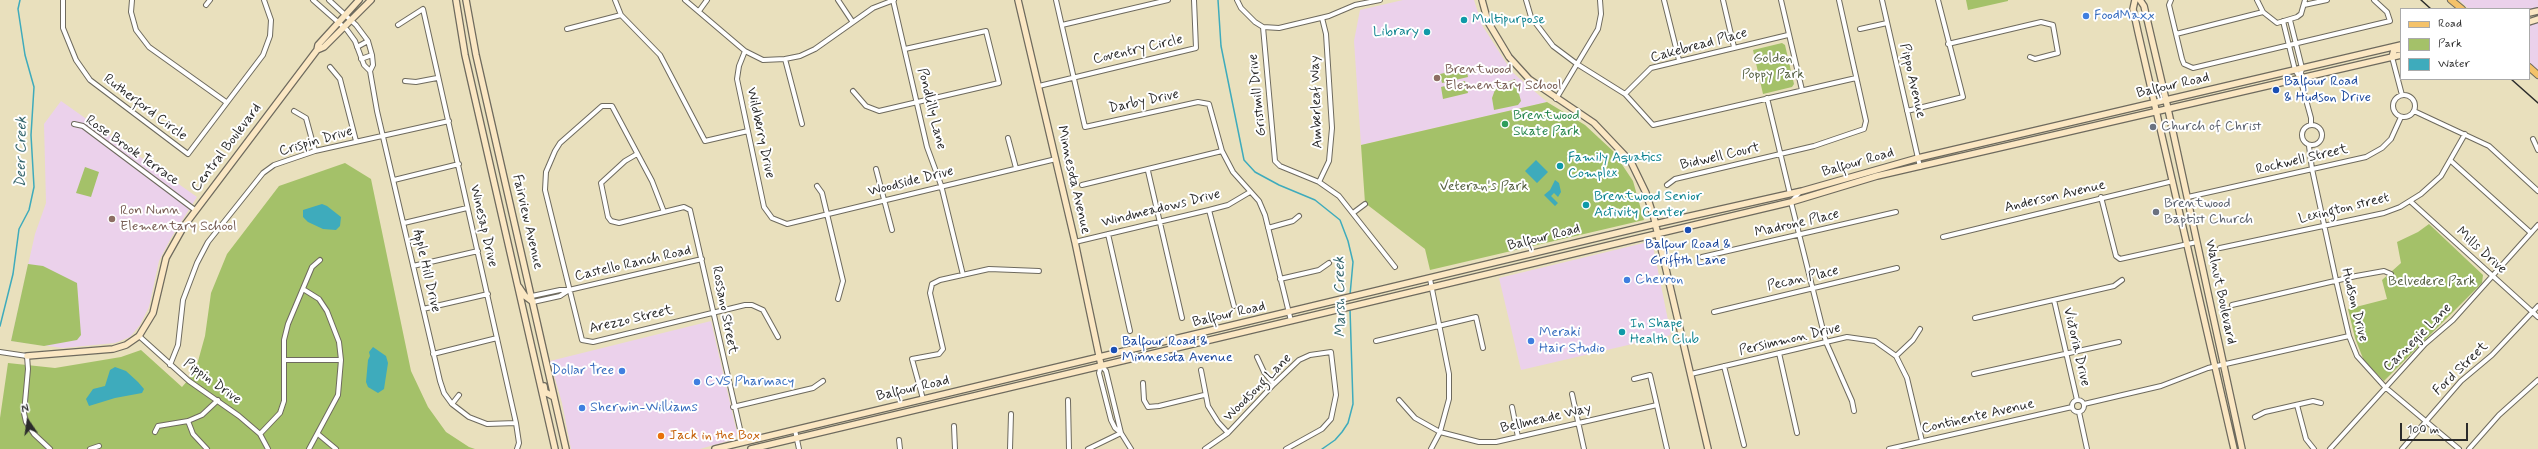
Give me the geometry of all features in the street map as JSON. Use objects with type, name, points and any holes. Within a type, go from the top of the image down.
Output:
[{"type":"main road","name":"Central Boulevard","points":[[27,356],[113,349],[126,345],[139,336],[152,313],[166,258],[195,210],[317,50],[318,45],[359,0]]},
{"type":"main road","name":"Central Boulevard","points":[[317,50],[324,47],[371,0]]},
{"type":"main road","name":"Fairview Avenue","points":[[456,0],[465,55],[555,449]]},
{"type":"main road","name":"Fairview Avenue","points":[[466,0],[476,55],[566,449]]},
{"type":"main road","name":"Minnesota Avenue","points":[[1018,0],[1075,242],[1101,366]]},
{"type":"main road","points":[[1482,0],[1488,22],[1509,57],[1529,80],[1594,124],[1631,162],[1646,193],[1658,233],[1708,449]]},
{"type":"main road","name":"Walnut Boulevard","points":[[2135,0],[2133,9],[2156,102],[2234,449]]},
{"type":"main road","name":"Walnut Boulevard","points":[[2140,0],[2144,6],[2168,108],[2242,449]]},
{"type":"main road","points":[[2451,0],[2461,8]]},
{"type":"main road","name":"Balfour Road","points":[[715,449],[1289,313],[1655,224],[1790,194],[1918,158],[2400,45]]},
{"type":"main road","points":[[2392,57],[2394,50],[2400,49]]},
{"type":"main road","name":"Balfour Road","points":[[751,449],[1791,202],[1877,176],[2400,55]]},
{"type":"main road","points":[[2530,69],[2538,75]]},
{"type":"main road","points":[[2068,132],[2069,126],[2081,120]]},
{"type":"main road","points":[[2053,135],[2061,124]]},
{"type":"main road","points":[[515,278],[525,296],[532,299]]},
{"type":"main road","points":[[533,356],[538,361],[545,392],[554,397]]},
{"type":"street","name":"Rutherford Circle","points":[[63,0],[63,28],[76,60],[90,80],[188,154],[263,55],[270,36],[271,20],[264,0]]},
{"type":"street","points":[[132,0],[130,12],[136,30],[149,47],[226,102]]},
{"type":"street","points":[[206,5],[210,0]]},
{"type":"street","name":"Apple Hill Drive","points":[[313,0],[338,22],[355,41],[361,58],[370,71],[382,135],[394,180],[440,381],[452,404],[469,417],[487,424],[504,425],[516,423]]},
{"type":"street","points":[[321,7],[328,0]]},
{"type":"street","name":"Apple Hill Drive","points":[[328,0],[345,14],[368,41],[373,65],[370,71]]},
{"type":"street","points":[[615,0],[620,15],[660,54],[705,141],[748,131]]},
{"type":"street","points":[[685,0],[746,51],[763,60],[785,59],[815,49],[852,21],[873,8],[894,0]]},
{"type":"street","points":[[699,11],[707,0]]},
{"type":"street","points":[[838,0],[852,21]]},
{"type":"street","name":"Pondlilly Lane","points":[[894,0],[927,147],[941,186],[962,275]]},
{"type":"street","points":[[1056,0],[1073,77]]},
{"type":"street","points":[[1062,25],[1168,0]]},
{"type":"street","name":"Coventry Circle","points":[[1039,86],[1196,48],[1194,0]]},
{"type":"street","points":[[1237,0],[1247,16],[1263,27],[1280,28],[1322,18],[1359,2],[1380,0]]},
{"type":"street","points":[[1526,0],[1531,17],[1542,33],[1563,55],[1625,94],[1654,125],[1856,78],[1839,0]]},
{"type":"street","points":[[1556,98],[1598,29],[1601,14],[1600,0]]},
{"type":"street","points":[[1664,0],[1679,60]]},
{"type":"street","points":[[1723,0],[1734,47]]},
{"type":"street","points":[[1781,0],[1802,90]]},
{"type":"street","name":"Pippo Avenue","points":[[1882,0],[1920,167]]},
{"type":"street","points":[[1907,111],[1963,97],[1948,44],[1938,0]]},
{"type":"street","points":[[2171,0],[2169,5],[2184,64],[2193,68],[2390,21],[2387,12],[2374,0]]},
{"type":"street","points":[[2257,0],[2263,12],[2273,22],[2290,20],[2301,14],[2305,0]]},
{"type":"street","points":[[2304,5],[2327,0]]},
{"type":"street","name":"Winesap Drive","points":[[398,25],[423,8],[437,78],[449,121],[467,208],[488,294],[516,423],[519,443],[517,449]]},
{"type":"street","points":[[2176,34],[2263,12]]},
{"type":"street","points":[[567,29],[620,15]]},
{"type":"street","name":"Amberleaf Way","points":[[1319,182],[1329,161],[1332,128],[1326,34],[1322,18]]},
{"type":"street","points":[[2290,20],[2302,68],[2300,78]]},
{"type":"street","points":[[2283,21],[2295,70],[2300,78],[2311,125]]},
{"type":"street","points":[[1948,44],[2041,22],[2053,25],[2058,53],[2035,59],[2030,57]]},
{"type":"street","points":[[1860,29],[1887,23]]},
{"type":"street","name":"Gristmill Drive","points":[[1263,27],[1275,161],[1280,166],[1319,182]]},
{"type":"street","points":[[853,91],[866,106],[879,111],[999,82],[986,31],[905,49]]},
{"type":"street","name":"Cakebread Place","points":[[1625,94],[1651,68],[1679,60],[1788,35]]},
{"type":"street","points":[[357,47],[368,41]]},
{"type":"street","name":"Wildberry Drive","points":[[746,51],[739,66],[737,79],[764,207],[772,218]]},
{"type":"street","points":[[361,58],[372,55]]},
{"type":"street","points":[[2392,57],[2402,95]]},
{"type":"street","points":[[785,59],[802,124]]},
{"type":"street","points":[[330,67],[340,79],[356,141]]},
{"type":"street","name":"Darby Drive","points":[[1073,77],[1085,127],[1198,102],[1209,104],[1222,151]]},
{"type":"street","points":[[405,81],[416,82],[437,78]]},
{"type":"street","name":"Bidwell Court","points":[[1667,185],[1675,179],[1841,138],[1864,129],[1866,121],[1856,78]]},
{"type":"street","points":[[2402,95],[2413,100],[2414,111]]},
{"type":"street","points":[[2402,95],[2396,98],[2393,105],[2395,112],[2401,117],[2408,116],[2414,111]]},
{"type":"street","points":[[1767,98],[1790,194]]},
{"type":"street","points":[[569,290],[545,190],[546,172],[560,143],[602,106],[609,105],[615,109],[654,186],[664,212]]},
{"type":"street","points":[[294,111],[306,118],[315,151]]},
{"type":"street","points":[[2414,111],[2489,146],[2538,191]]},
{"type":"street","name":"Rockwell Street","points":[[2188,197],[2366,157],[2382,148],[2394,134],[2401,117]]},
{"type":"street","name":"Crispin Drive","points":[[170,365],[178,345],[183,300],[197,263],[208,242],[263,173],[288,159],[315,151],[449,121]]},
{"type":"street","name":"Rose Brook Terrace","points":[[74,124],[83,126],[195,210]]},
{"type":"street","points":[[2311,125],[2321,129],[2323,137],[2319,144],[2310,146],[2304,142],[2302,134],[2305,128],[2311,125]]},
{"type":"street","name":"Lexington street","points":[[2220,248],[2384,213],[2410,201],[2441,176],[2451,161],[2465,134]]},
{"type":"street","points":[[1008,138],[1016,168]]},
{"type":"street","points":[[2533,139],[2538,150]]},
{"type":"street","name":"Hudson Drive","points":[[2310,146],[2312,170],[2336,280],[2349,336],[2357,356],[2385,387],[2459,449]]},
{"type":"street","points":[[1082,185],[1222,151],[1233,172],[1259,201],[1266,215],[1291,321]]},
{"type":"street","name":"Rossano Street","points":[[637,154],[625,161],[601,183],[608,217],[611,221],[619,223],[684,207],[690,210],[702,259],[733,406],[743,442]]},
{"type":"street","name":"Woodside Drive","points":[[772,218],[787,224],[1056,159]]},
{"type":"street","points":[[2451,161],[2531,233]]},
{"type":"street","points":[[394,180],[458,164]]},
{"type":"street","points":[[876,169],[892,230]]},
{"type":"street","points":[[1148,170],[1182,318]]},
{"type":"street","name":"Anderson Avenue","points":[[1943,237],[2101,197],[2173,181]]},
{"type":"street","points":[[1319,182],[1339,196],[1395,268]]},
{"type":"street","points":[[817,186],[822,193],[843,281],[838,299]]},
{"type":"street","points":[[1802,191],[1792,198],[1791,202],[1826,342],[1852,401],[1854,411]]},
{"type":"street","name":"Windmeadows Drive","points":[[1075,242],[1228,205],[1250,192]]},
{"type":"street","points":[[2101,197],[2116,256],[2120,259],[2197,242]]},
{"type":"street","name":"Mills Drive","points":[[2410,201],[2492,277],[2538,317]]},
{"type":"street","points":[[1353,213],[1365,204]]},
{"type":"street","points":[[404,223],[467,208]]},
{"type":"street","points":[[1209,210],[1234,306]]},
{"type":"street","name":"Madrone Place","points":[[1702,257],[1896,212]]},
{"type":"street","points":[[1268,228],[1293,221],[1299,216]]},
{"type":"street","name":"Carnegie Lane","points":[[2330,449],[2425,344],[2453,320],[2538,225]]},
{"type":"street","points":[[1108,234],[1130,331]]},
{"type":"street","points":[[413,266],[478,251]]},
{"type":"street","name":"Castello Ranch Road","points":[[532,299],[560,296],[569,290],[702,259]]},
{"type":"street","points":[[260,434],[280,413],[284,401],[284,340],[288,324],[312,267],[320,260]]},
{"type":"street","points":[[1280,279],[1318,270],[1329,263]]},
{"type":"street","points":[[923,399],[912,359],[939,354],[944,349],[930,288],[935,281],[996,268],[1039,271]]},
{"type":"street","name":"Pecan Place","points":[[1714,312],[1896,268]]},
{"type":"street","points":[[2232,305],[2336,280],[2384,271],[2390,274]]},
{"type":"street","points":[[1430,279],[1449,374],[1449,399],[1440,432],[1431,449]]},
{"type":"street","points":[[1975,318],[2114,286],[2122,280]]},
{"type":"street","points":[[303,289],[319,299],[327,311],[339,342],[341,360],[338,395],[309,449]]},
{"type":"street","name":"Arezzo Street","points":[[569,290],[580,336],[586,342],[713,313]]},
{"type":"street","points":[[424,309],[488,294]]},
{"type":"street","name":"Victoria Drive","points":[[2054,300],[2077,400]]},
{"type":"street","points":[[713,313],[746,305],[756,306],[766,314],[778,337]]},
{"type":"street","name":"Ford Street","points":[[2402,449],[2461,381],[2492,355],[2538,306]]},
{"type":"street","points":[[1376,341],[1476,317],[1483,348]]},
{"type":"street","points":[[1896,356],[1913,340],[1920,329]]},
{"type":"street","name":"Pippin Drive","points":[[139,336],[189,381],[218,400],[260,434],[268,449]]},
{"type":"street","points":[[2079,412],[2075,412],[2072,407],[2072,403],[2077,400],[2084,404],[2161,386],[2193,372],[2215,366],[2349,336]]},
{"type":"street","name":"Persimmon Drive","points":[[1691,374],[1847,337],[1864,338],[1886,346],[1896,356],[1906,378],[1922,442]]},
{"type":"street","points":[[433,354],[497,338]]},
{"type":"street","points":[[1974,374],[2119,342]]},
{"type":"street","points":[[0,352],[27,356],[28,369],[24,413],[26,422],[34,434],[50,449]]},
{"type":"street","name":"Woodsong Lane","points":[[1205,449],[1228,433],[1299,360],[1310,355],[1331,352],[1336,395],[1331,419],[1322,429],[1286,449]]},
{"type":"street","points":[[1779,353],[1798,433]]},
{"type":"street","points":[[1257,357],[1264,372],[1274,384]]},
{"type":"street","points":[[284,360],[341,360]]},
{"type":"street","points":[[1121,433],[1106,371],[1101,366],[1099,373],[1111,420],[1115,428],[1121,433],[1131,449]]},
{"type":"street","points":[[1724,366],[1744,445]]},
{"type":"street","points":[[1201,370],[1204,395],[1212,414],[1228,433]]},
{"type":"street","points":[[1634,379],[1650,375],[1667,449]]},
{"type":"street","points":[[2469,449],[2499,415],[2538,380]]},
{"type":"street","points":[[733,406],[813,388],[823,381]]},
{"type":"street","points":[[1143,383],[1144,400],[1148,407],[1159,406],[1204,395]]},
{"type":"street","points":[[1572,394],[1584,449]]},
{"type":"street","points":[[452,404],[459,395]]},
{"type":"street","points":[[155,432],[158,426],[188,421],[202,415],[218,400]]},
{"type":"street","points":[[1068,400],[1069,449]]},
{"type":"street","name":"Bellmeade Way","points":[[1399,400],[1415,418],[1440,432],[1479,442],[1496,442],[1657,405]]},
{"type":"street","points":[[2255,417],[2265,412],[2313,401],[2321,403]]},
{"type":"street","points":[[2079,412],[2084,409],[2084,404]]},
{"type":"street","points":[[2297,405],[2306,439],[2314,449]]},
{"type":"street","points":[[1512,407],[1518,437]]},
{"type":"street","name":"Continente Avenue","points":[[1889,449],[2072,407]]},
{"type":"street","points":[[2079,412],[2087,449]]},
{"type":"street","points":[[1010,449],[1011,414]]},
{"type":"street","points":[[188,421],[193,434],[207,449]]},
{"type":"street","points":[[954,426],[956,449]]},
{"type":"street","points":[[794,430],[799,449]]},
{"type":"street","points":[[1088,449],[1121,433]]},
{"type":"street","points":[[318,434],[336,449]]},
{"type":"street","points":[[899,440],[900,449]]},
{"type":"street","points":[[90,449],[98,446]]},
{"type":"shaded area","name":"Brentwood Elementary School","points":[[1403,0],[1474,0],[1482,25],[1512,72],[1547,102],[1361,145],[1354,41],[1360,10]]},
{"type":"shaded area","points":[[2459,0],[2538,0],[2538,8],[2530,10],[2530,8],[2468,8]]},
{"type":"shaded area","points":[[2538,21],[2538,70],[2530,63],[2530,23]]},
{"type":"shaded area","name":"Ron Nunn Elementary School","points":[[61,101],[197,197],[171,238],[159,261],[149,307],[140,325],[130,337],[115,343],[63,348],[11,341],[35,234],[46,203],[44,124]]},
{"type":"shaded area","points":[[1648,242],[1653,246],[1671,335],[1521,370],[1499,278]]},
{"type":"shaded area","points":[[711,321],[737,433],[735,439],[700,449],[571,449],[562,403],[550,361]]},
{"type":"green space","points":[[1966,0],[2008,0],[2008,1],[1968,10]]},
{"type":"green space","name":"Golden Poppy Park","points":[[1782,43],[1785,45],[1794,84],[1792,87],[1763,94],[1753,50]]},
{"type":"green space","points":[[1466,68],[1468,77],[1442,83],[1440,74]]},
{"type":"green space","points":[[1515,79],[1521,101],[1518,105],[1494,110],[1492,98],[1496,87]]},
{"type":"green space","points":[[1465,81],[1468,93],[1443,99],[1441,87]]},
{"type":"green space","name":"Veteran's Park","points":[[1547,102],[1585,125],[1613,151],[1633,181],[1644,220],[1430,270],[1425,249],[1365,203],[1361,145]]},
{"type":"green space","points":[[345,163],[371,179],[411,371],[428,407],[446,432],[469,447],[475,449],[0,449],[0,418],[8,363],[55,368],[121,357],[141,350],[182,387],[195,372],[205,336],[211,293],[227,254],[279,186]]},
{"type":"green space","points":[[85,167],[99,172],[91,197],[76,193]]},
{"type":"green space","name":"Belvedere Park","points":[[2429,224],[2483,275],[2482,283],[2384,381],[2364,361],[2355,338],[2348,309],[2387,299],[2382,280],[2401,263],[2397,242],[2418,232]]},
{"type":"green space","points":[[28,264],[43,266],[77,283],[81,335],[77,340],[44,346],[11,341]]},
{"type":"water","points":[[1536,160],[1548,172],[1537,183],[1525,171]]},
{"type":"water","points":[[1555,180],[1559,183],[1561,192],[1558,197],[1554,193],[1551,196],[1558,203],[1555,206],[1544,195],[1550,190]]},
{"type":"water","points":[[322,204],[341,217],[340,226],[336,230],[323,229],[308,222],[303,217],[303,210]]},
{"type":"water","points":[[373,347],[386,356],[388,363],[384,389],[378,393],[368,387],[366,382],[368,360],[370,356],[369,352]]},
{"type":"water","points":[[115,367],[126,371],[138,382],[144,389],[142,393],[115,398],[89,406],[86,399],[93,389],[105,386],[110,370]]},
{"type":"waterway","name":"Deer Creek","points":[[0,326],[13,274],[19,229],[29,210],[34,187],[31,135],[34,87],[25,55],[18,9],[20,0]]},
{"type":"waterway","name":"Marsh Creek","points":[[1218,0],[1221,46],[1244,160],[1255,172],[1279,185],[1315,200],[1340,220],[1348,241],[1353,262],[1350,295]]},
{"type":"waterway","name":"Marsh Creek","points":[[1322,449],[1335,440],[1342,432],[1348,423],[1353,404],[1350,309]]},
{"type":"railway","points":[[2421,0],[2430,8]]},
{"type":"railway","points":[[2512,80],[2538,103]]},
{"type":"place","name":"FoodMaxx","points":[[2086,16]]},
{"type":"place","name":"Multipurpose","points":[[1464,20]]},
{"type":"place","name":"Library","points":[[1427,32]]},
{"type":"place","name":"Brentwood Elementary School","points":[[1437,78]]},
{"type":"place","name":"Balfour Road & Hudson Drive","points":[[2276,90]]},
{"type":"place","name":"Brentwood Skate Park","points":[[1505,124]]},
{"type":"place","name":"Church of Christ","points":[[2153,127]]},
{"type":"place","name":"Family Aquatics Complex","points":[[1560,166]]},
{"type":"place","name":"Brentwood Senior Activity Center","points":[[1586,205]]},
{"type":"place","name":"Brentwood Baptist Church","points":[[2156,212]]},
{"type":"place","name":"Ron Nunn Elementary School","points":[[112,219]]},
{"type":"place","name":"Balfour Road & Griffith Lane","points":[[1688,230]]},
{"type":"place","name":"Chevron","points":[[1627,280]]},
{"type":"place","name":"In Shape Health Club","points":[[1622,332]]},
{"type":"place","name":"Meraki Hair Studio","points":[[1531,341]]},
{"type":"place","name":"Balfour Road & Minnesota Avenue","points":[[1114,350]]},
{"type":"place","name":"Dollar Tree","points":[[622,371]]},
{"type":"place","name":"CVS Pharmacy","points":[[697,382]]},
{"type":"place","name":"Sherwin-Williams","points":[[582,408]]},
{"type":"place","name":"Jack in the Box","points":[[661,436]]}]
